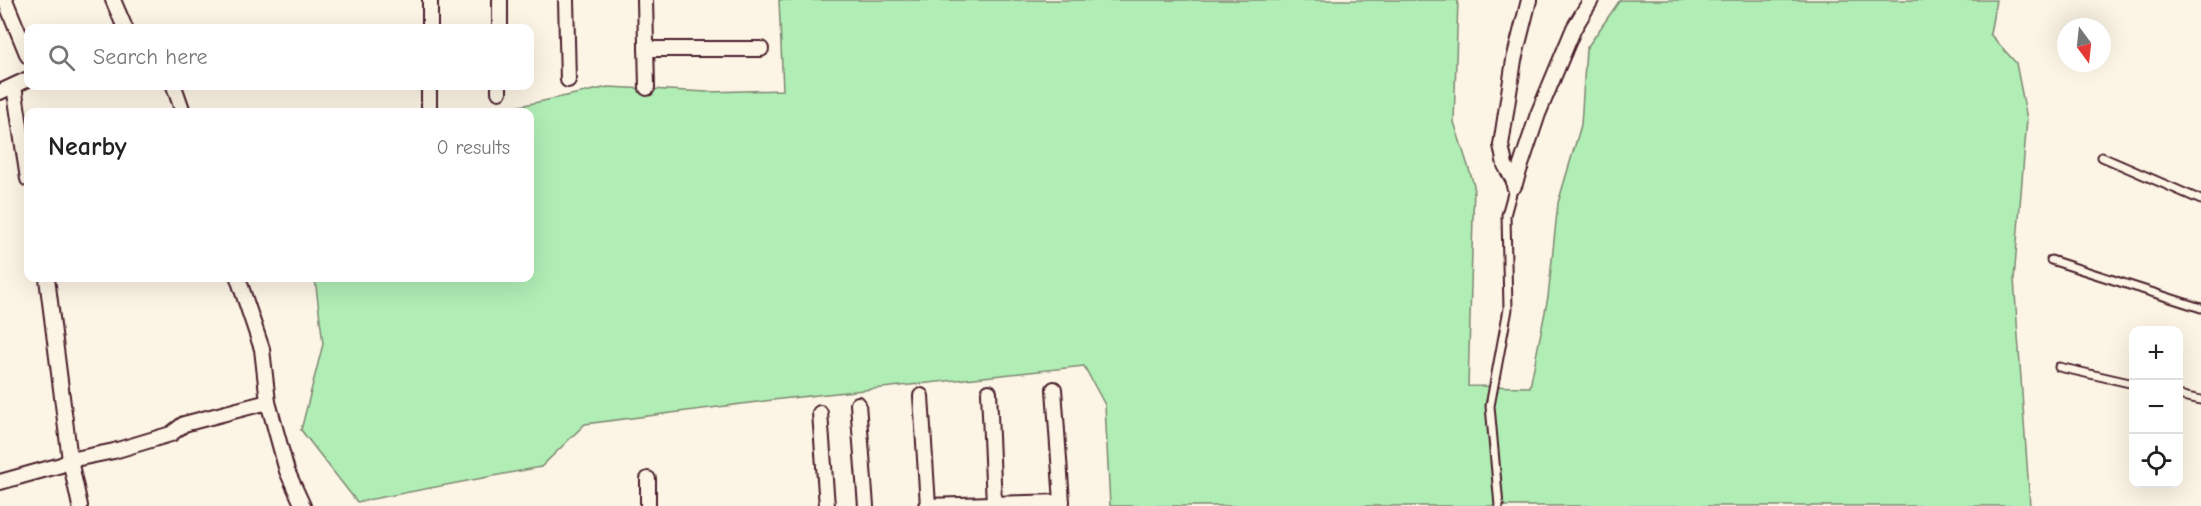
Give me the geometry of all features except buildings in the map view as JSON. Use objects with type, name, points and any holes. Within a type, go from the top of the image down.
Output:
[{"type":"street","points":[[5,0],[24,46]]},
{"type":"street","points":[[113,0],[123,24]]},
{"type":"street","points":[[430,0],[430,24]]},
{"type":"street","points":[[500,0],[500,24]]},
{"type":"street","points":[[566,0],[568,80]]},
{"type":"street","points":[[645,0],[646,88]]},
{"type":"street","points":[[1514,184],[1504,165],[1501,145],[1514,60],[1529,0]]},
{"type":"street","points":[[1514,184],[1538,114],[1574,28],[1591,0]]},
{"type":"street","points":[[646,49],[761,49]]},
{"type":"street","points":[[0,92],[24,81]]},
{"type":"street","points":[[14,86],[24,152]]},
{"type":"street","points":[[175,90],[182,108]]},
{"type":"street","points":[[429,90],[429,106]]},
{"type":"street","points":[[47,282],[70,460],[80,506]]},
{"type":"street","points":[[239,282],[262,349],[268,402],[287,471],[303,506]]},
{"type":"street","points":[[921,396],[927,506],[1062,502],[1054,390]]},
{"type":"street","points":[[989,392],[994,504]]},
{"type":"street","points":[[0,482],[61,465],[70,460],[114,451],[171,434],[184,424],[268,402]]},
{"type":"street","points":[[858,404],[866,506]]},
{"type":"street","points":[[820,413],[827,506]]},
{"type":"street","points":[[648,479],[648,506]]},
{"type":"lane","points":[[2102,157],[2201,201]]},
{"type":"lane","points":[[1499,506],[1490,406],[1508,309],[1506,214],[1514,184]]},
{"type":"lane","points":[[2051,260],[2201,308]]},
{"type":"lane","points":[[2059,367],[2129,383]]},
{"type":"lane","points":[[2183,396],[2201,400]]},
{"type":"green space","points":[[779,0],[1458,0],[1454,122],[1474,185],[1468,386],[1530,387],[1548,297],[1558,203],[1581,125],[1586,49],[1620,0],[1996,0],[1990,34],[2016,63],[2027,119],[2014,279],[2030,506],[1110,506],[1105,405],[1084,366],[781,399],[585,424],[541,467],[357,502],[301,430],[323,344],[315,282],[534,282],[534,108],[511,108],[608,87],[708,92],[783,90]]}]
